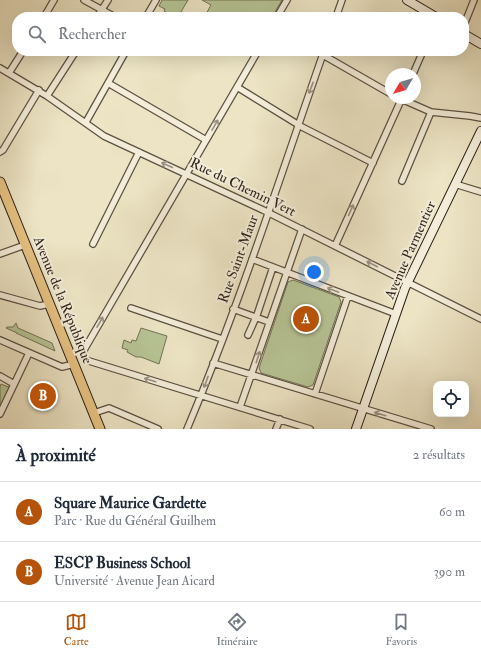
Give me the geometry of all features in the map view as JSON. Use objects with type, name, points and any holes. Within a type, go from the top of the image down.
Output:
[{"type":"main road","name":"Avenue de la République","points":[[0,182],[48,304],[100,429]]},
{"type":"street","points":[[47,12],[54,0]]},
{"type":"street","points":[[84,0],[106,12]]},
{"type":"street","points":[[102,10],[108,0]]},
{"type":"street","points":[[149,12],[156,0]]},
{"type":"street","points":[[280,12],[287,0]]},
{"type":"street","points":[[338,12],[342,0]]},
{"type":"street","points":[[407,0],[425,12]]},
{"type":"street","points":[[469,12],[474,0]]},
{"type":"street","points":[[469,37],[481,44]]},
{"type":"street","points":[[9,73],[20,56]]},
{"type":"street","points":[[48,96],[73,56]]},
{"type":"street","points":[[86,122],[123,56]]},
{"type":"street","points":[[255,56],[84,350],[83,356],[84,359],[89,361],[310,429]]},
{"type":"street","name":"Rue Saint-Maur","points":[[187,429],[201,396],[252,259],[322,56]]},
{"type":"street","points":[[328,56],[385,90]]},
{"type":"street","points":[[416,68],[421,56]]},
{"type":"street","name":"Rue du Chemin Vert","points":[[0,68],[39,90],[104,136],[302,229],[481,319]]},
{"type":"street","points":[[108,83],[206,140]]},
{"type":"street","points":[[237,87],[298,124],[373,163]]},
{"type":"street","points":[[0,152],[4,150],[39,90]]},
{"type":"street","points":[[336,246],[398,104]]},
{"type":"street","points":[[414,104],[431,112],[481,118]]},
{"type":"street","points":[[402,181],[431,112]]},
{"type":"street","name":"Avenue Parmentier","points":[[356,429],[407,282],[481,131]]},
{"type":"street","points":[[93,244],[139,152]]},
{"type":"street","points":[[455,184],[481,192]]},
{"type":"street","points":[[240,407],[302,229]]},
{"type":"street","points":[[0,254],[25,244]]},
{"type":"street","points":[[252,259],[396,314]]},
{"type":"street","points":[[248,335],[256,317],[273,267]]},
{"type":"street","points":[[0,295],[40,306],[48,304]]},
{"type":"street","points":[[315,394],[348,296]]},
{"type":"street","points":[[131,308],[222,339]]},
{"type":"street","points":[[233,309],[269,322]]},
{"type":"street","points":[[0,340],[62,367],[74,364]]},
{"type":"street","points":[[0,414],[28,353]]},
{"type":"street","points":[[213,363],[431,429]]},
{"type":"street","points":[[1,378],[14,384]]},
{"type":"street","points":[[94,413],[110,408],[158,429]]},
{"type":"street","points":[[276,429],[280,419]]},
{"type":"green space","points":[[162,0],[188,0],[181,12],[166,12],[164,11],[165,9],[159,6]]},
{"type":"green space","points":[[202,0],[282,0],[275,12],[207,12],[211,5]]},
{"type":"green space","points":[[293,280],[339,297],[341,302],[313,385],[308,387],[261,373],[259,368],[288,282]]},
{"type":"green space","points":[[16,323],[18,328],[52,343],[55,351],[6,328],[13,327]]},
{"type":"green space","points":[[141,328],[167,336],[159,364],[141,357],[136,357],[127,352],[128,350],[122,348],[124,340],[131,343],[132,340],[136,341]]},
{"type":"green space","points":[[1,384],[11,388],[0,411],[0,387]]},
{"type":"place","name":"Square Maurice Gardette","points":[[306,319]]},
{"type":"place","name":"ESCP Business School","points":[[43,396]]}]
